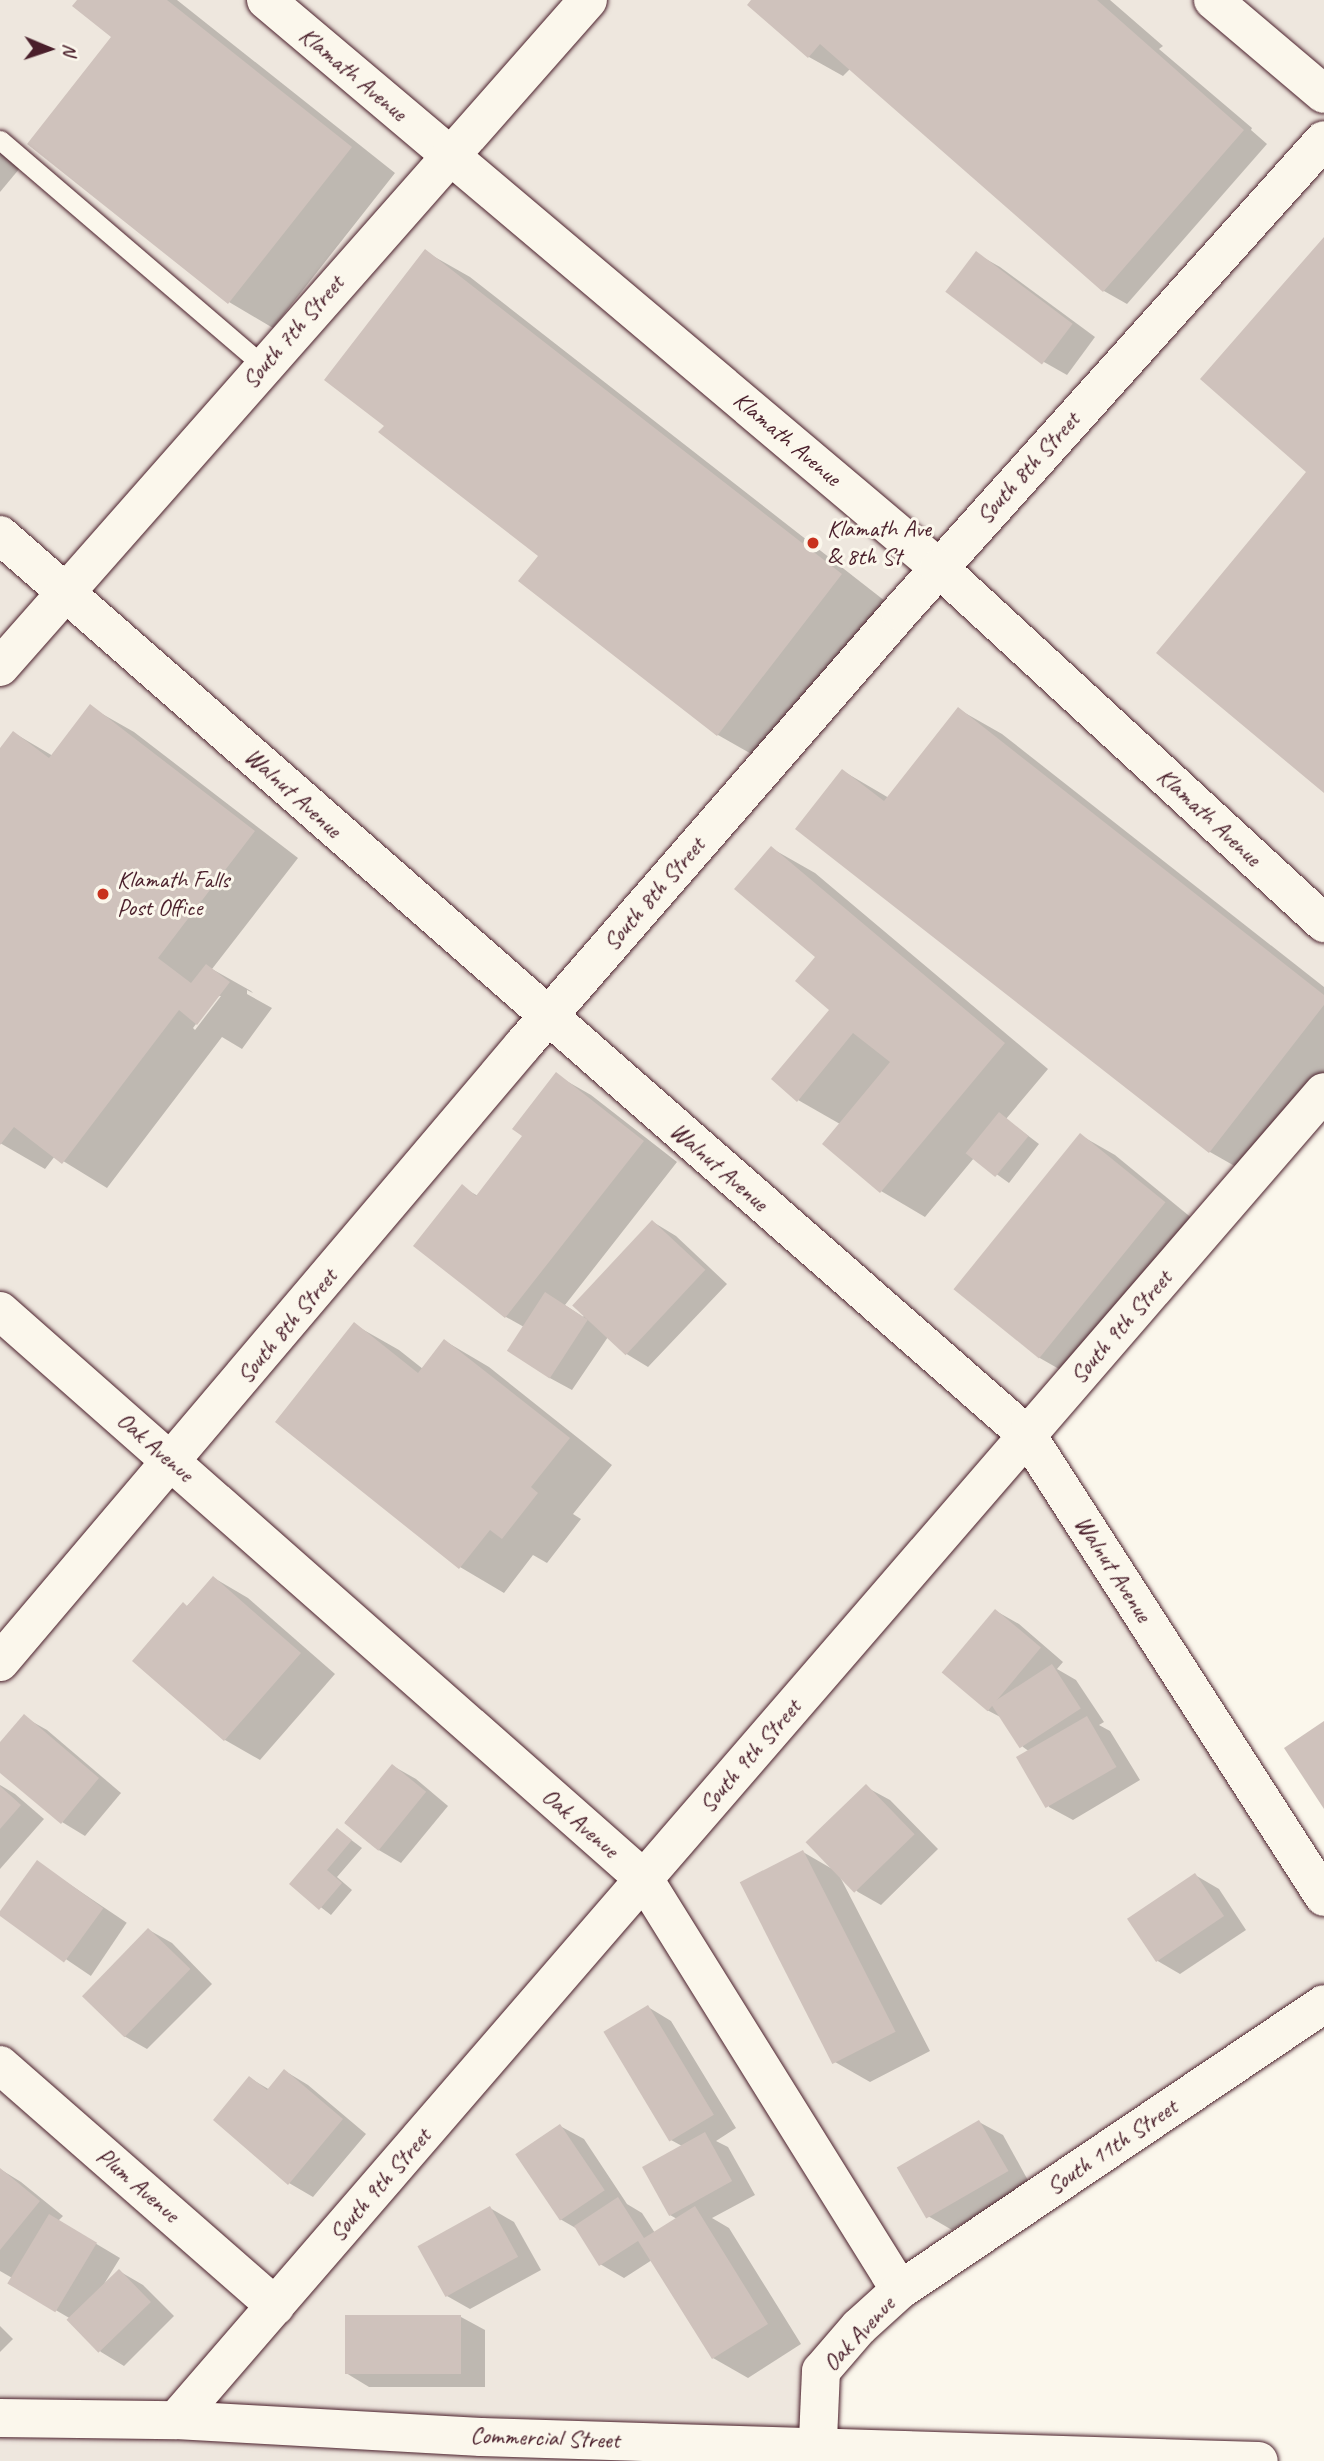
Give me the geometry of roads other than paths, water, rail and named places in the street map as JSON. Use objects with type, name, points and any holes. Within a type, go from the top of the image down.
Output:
[{"type":"street","name":"Klamath Avenue","points":[[266,0],[939,568],[1324,923]]},
{"type":"street","name":"South 7th Street","points":[[0,667],[588,0]]},
{"type":"street","points":[[1213,0],[1324,94]]},
{"type":"street","name":"South 8th Street","points":[[0,1662],[547,1018],[939,568],[1324,141]]},
{"type":"street","name":"Walnut Avenue","points":[[0,535],[547,1018],[1027,1435],[1324,1897]]},
{"type":"street","name":"South 9th Street","points":[[177,2420],[1324,1092]]},
{"type":"street","name":"Oak Avenue","points":[[0,1311],[644,1879],[900,2290],[859,2327],[821,2371],[817,2453]]},
{"type":"street","name":"South 11th Street","points":[[900,2290],[1324,2004]]},
{"type":"street","name":"Plum Avenue","points":[[0,2065],[275,2306]]},
{"type":"street","name":"Commercial Street","points":[[0,2418],[177,2420],[480,2449],[1258,2461]]},
{"type":"lane","points":[[0,140],[264,366]]},
{"type":"place","name":"Klamath Ave & 8th St","points":[[813,543]]},
{"type":"place","name":"Klamath Falls Post Office","points":[[103,894]]}]
